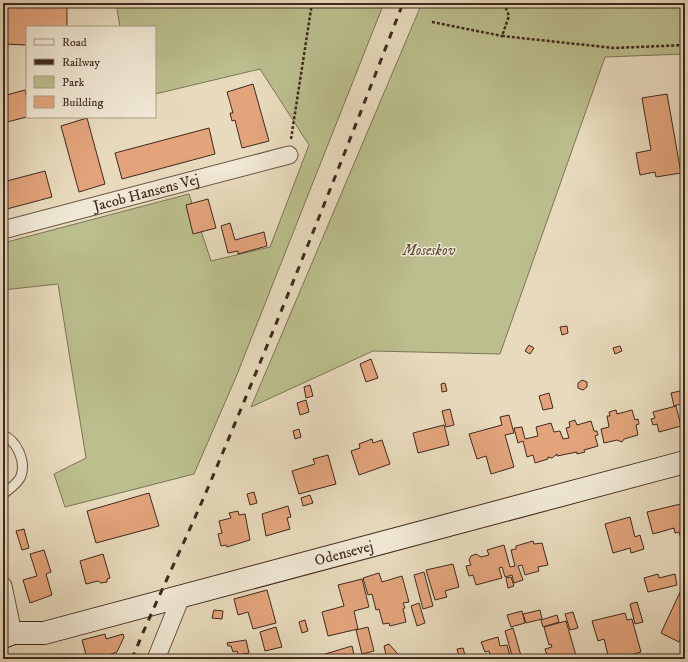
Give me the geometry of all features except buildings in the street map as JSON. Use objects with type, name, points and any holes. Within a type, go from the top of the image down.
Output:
[{"type":"street","name":"Jacob Hansens Vej","points":[[3,230],[289,155]]},
{"type":"street","name":"Odensevej","points":[[8,635],[44,633],[685,462]]},
{"type":"street","points":[[4,596],[8,635]]},
{"type":"street","points":[[156,659],[181,597]]},
{"type":"lane","points":[[3,435],[8,437],[18,449],[23,462],[21,476],[13,486],[3,494]]},
{"type":"path","points":[[289,155],[312,3]]},
{"type":"path","points":[[502,36],[509,16],[504,3]]},
{"type":"path","points":[[432,22],[502,36],[614,48],[685,45]]},
{"type":"green space","points":[[116,3],[384,3],[236,377],[194,474],[65,507],[54,474],[86,458],[58,284],[3,290],[3,243],[189,194],[211,261],[270,247],[309,145],[260,69],[156,94],[156,26],[120,26]]},
{"type":"green space","name":"Moseskov","points":[[422,3],[685,3],[685,54],[605,57],[500,354],[373,351],[251,407]]},
{"type":"railway","points":[[132,659],[260,364],[403,3]]}]
